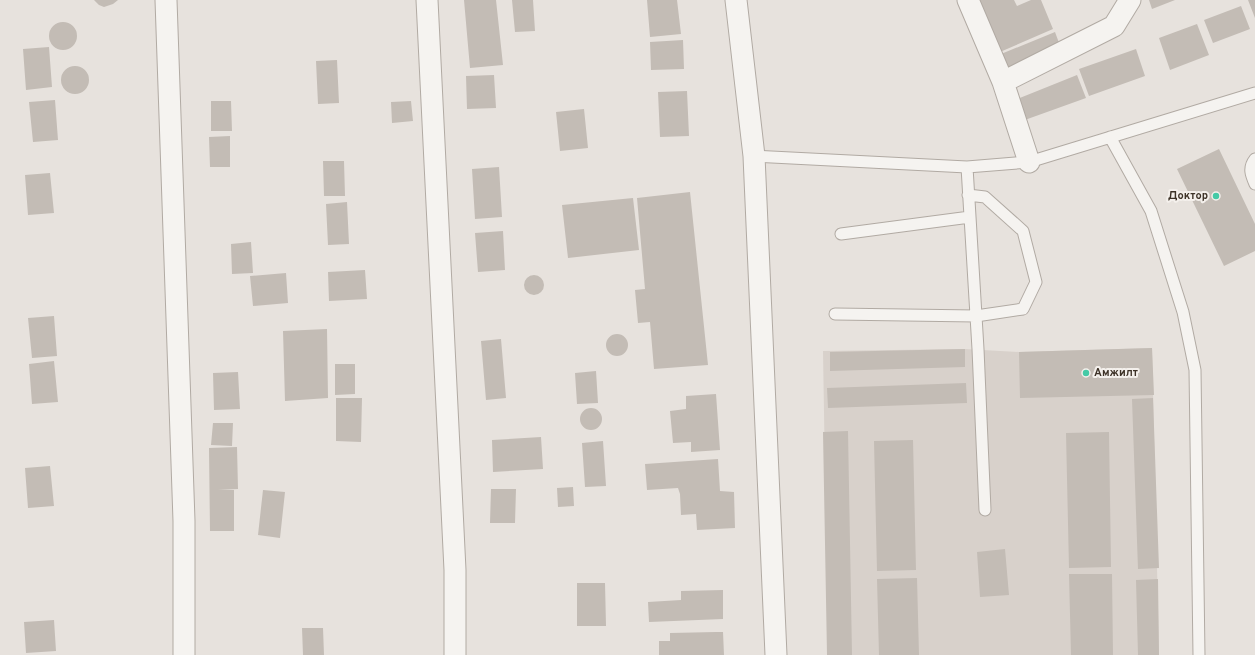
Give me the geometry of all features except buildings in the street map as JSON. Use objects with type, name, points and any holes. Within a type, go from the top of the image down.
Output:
[{"type":"street","points":[[166,0],[184,513],[184,655]]},
{"type":"street","points":[[427,0],[455,570],[455,655]]},
{"type":"street","points":[[736,0],[754,156],[776,655]]},
{"type":"street","points":[[968,0],[1003,82],[1028,162]]},
{"type":"street","points":[[1003,82],[1114,26],[1130,0]]},
{"type":"lane","points":[[754,156],[967,167],[1028,162],[1255,93]]},
{"type":"lane","points":[[1110,137],[1151,211],[1183,312],[1195,370],[1199,655]]},
{"type":"lane","points":[[1255,159],[1252,163],[1250,174],[1255,184]]},
{"type":"lane","points":[[967,167],[986,510]]},
{"type":"lane","points":[[835,314],[976,316],[1023,309],[1036,282],[1023,231],[985,197],[968,194]]},
{"type":"lane","points":[[841,234],[970,217]]},
{"type":"shaded area","points":[[1152,348],[1159,655],[828,655],[823,351],[965,349],[1019,352]]},
{"type":"place","name":"Доктор","points":[[1216,196]]},
{"type":"place","name":"Амжилт","points":[[1086,373]]}]
